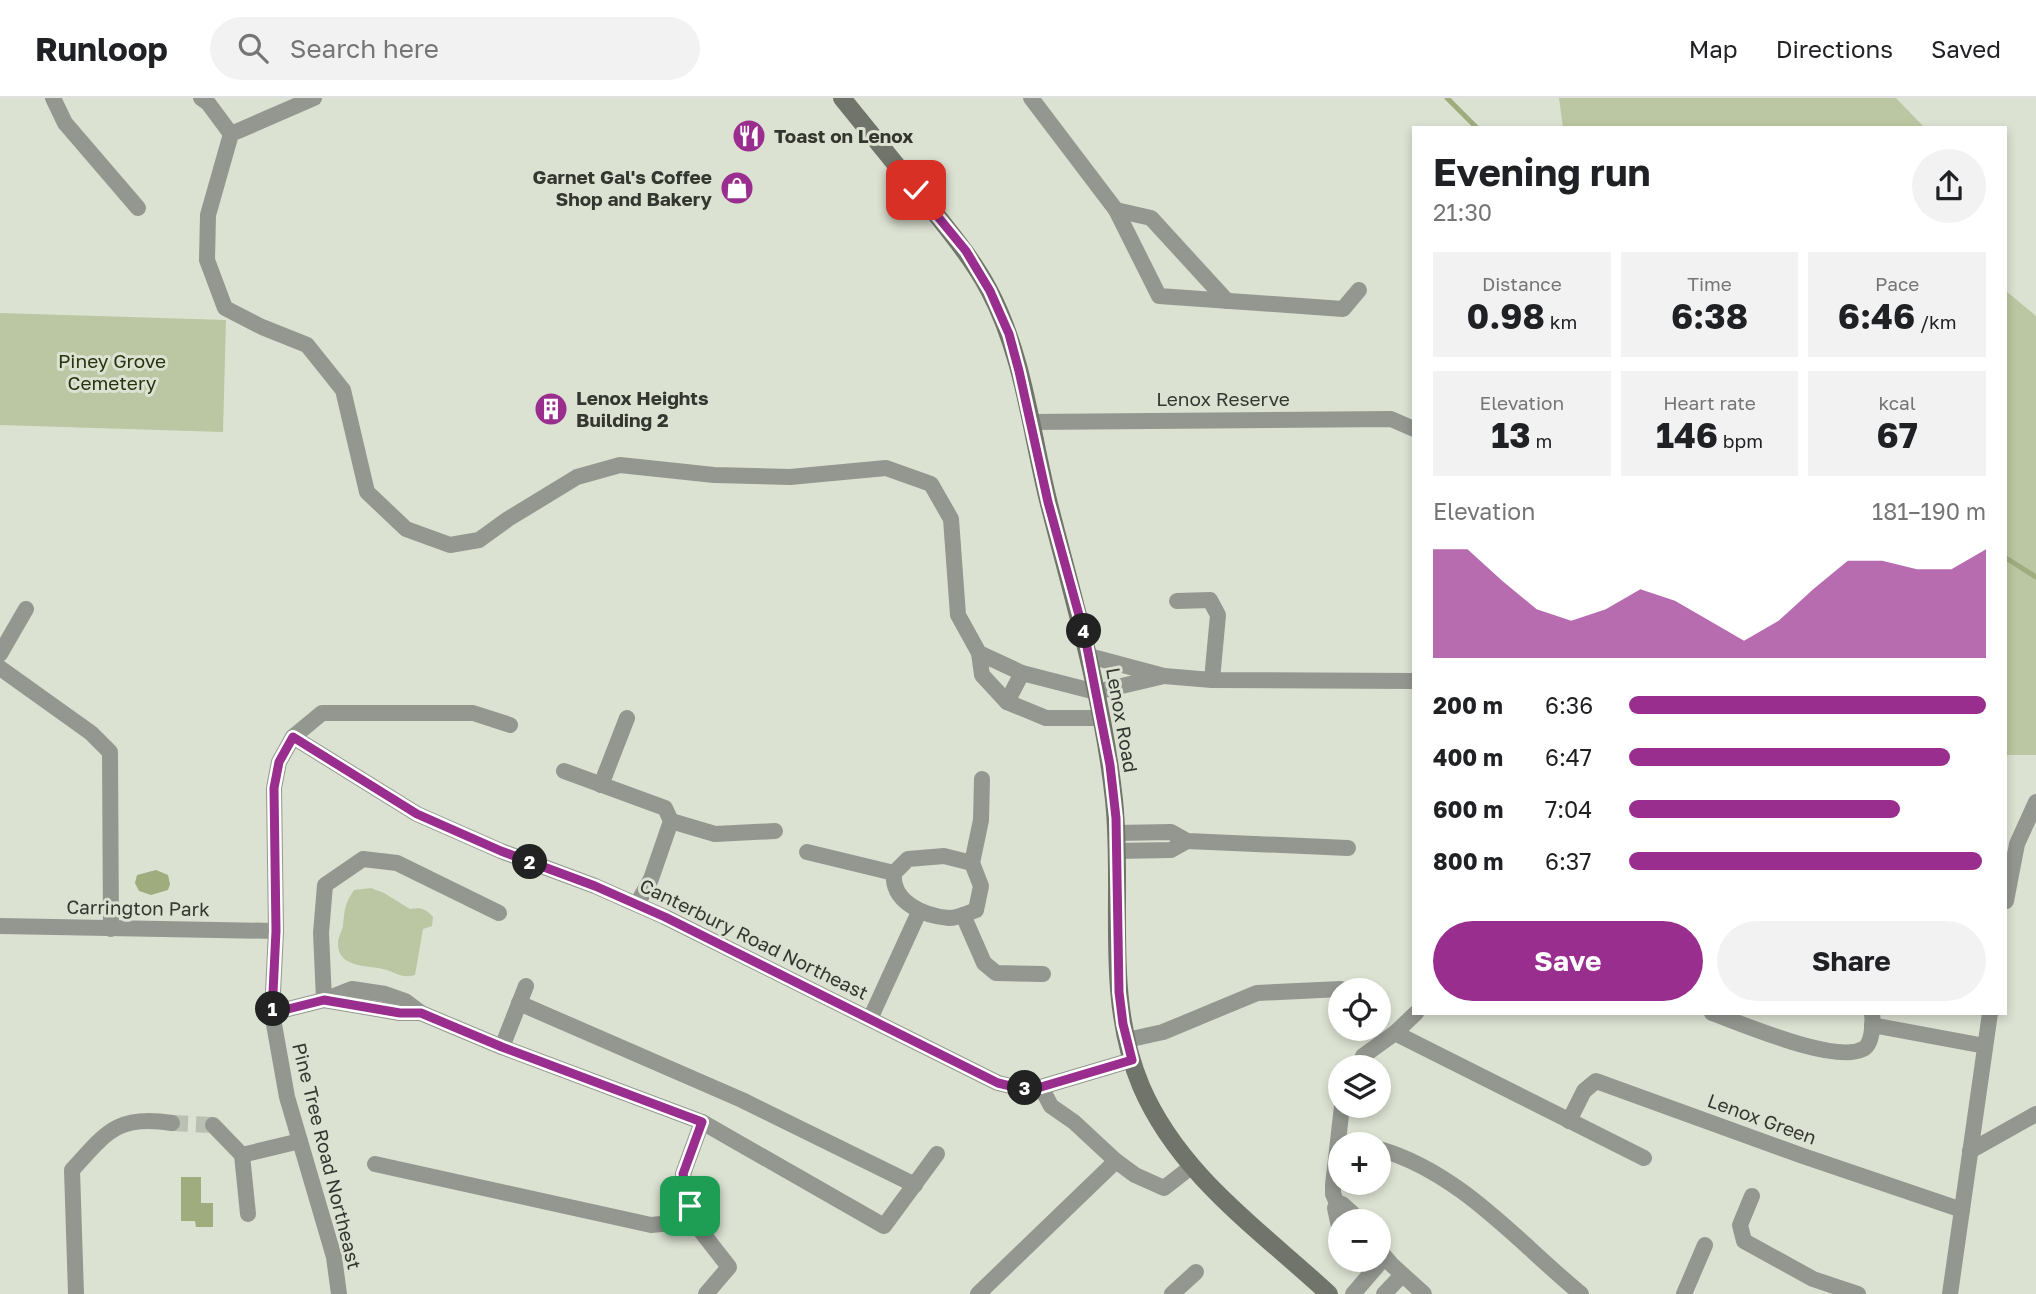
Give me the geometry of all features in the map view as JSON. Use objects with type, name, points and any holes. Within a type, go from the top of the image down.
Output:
[{"type":"street","points":[[52,98],[65,122],[138,208]]},
{"type":"street","points":[[201,98],[208,103],[231,134]]},
{"type":"street","points":[[231,134],[314,98]]},
{"type":"street","name":"Lenox Road","points":[[842,98],[966,251],[990,291],[1009,334],[1048,502],[1089,656],[1110,765],[1116,842],[1119,992],[1132,1060],[1155,1114],[1191,1167],[1217,1194],[1329,1294]]},
{"type":"street","points":[[1031,98],[1116,209],[1159,296],[1343,309],[1359,290]]},
{"type":"street","points":[[231,134],[208,215],[207,260],[225,308],[262,327],[307,345],[343,390],[367,492],[405,529],[450,545],[479,540],[577,477],[620,465],[714,475],[790,477],[886,468],[931,484],[951,519],[958,615],[979,653],[982,675],[1007,702],[1046,718],[1101,718]]},
{"type":"street","points":[[1116,209],[1151,218],[1227,301]]},
{"type":"street","name":"Lenox Reserve","points":[[1031,422],[1391,419],[1412,428]]},
{"type":"street","points":[[1177,601],[1210,600],[1218,615],[1212,680]]},
{"type":"street","points":[[0,653],[26,609]]},
{"type":"street","points":[[979,653],[1021,673],[1096,692],[1164,676]]},
{"type":"street","points":[[1089,656],[1164,676],[1212,680],[1412,681]]},
{"type":"street","points":[[0,668],[91,733],[110,752],[111,929]]},
{"type":"street","points":[[1007,702],[1021,673]]},
{"type":"street","points":[[293,737],[322,713],[473,713],[510,725]]},
{"type":"street","points":[[601,785],[627,718]]},
{"type":"street","name":"Canterbury Road Northeast","points":[[293,737],[417,814],[637,905],[998,1083],[1019,1088],[1041,1087],[1132,1060]]},
{"type":"street","name":"Pine Tree Road Northeast","points":[[293,737],[279,762],[274,788],[276,931],[272,1013],[286,1097],[334,1257],[339,1294]]},
{"type":"street","points":[[564,771],[665,808],[671,821],[651,879],[637,905]]},
{"type":"street","points":[[972,863],[944,856],[908,859],[894,873],[893,883],[898,894],[919,912],[952,918],[976,910],[981,886],[972,863],[981,820],[982,779]]},
{"type":"street","points":[[2007,891],[2011,851],[2036,802]]},
{"type":"street","points":[[671,821],[715,834],[775,831]]},
{"type":"street","points":[[1116,842],[1171,850],[1187,841],[1348,848]]},
{"type":"street","points":[[807,852],[894,873]]},
{"type":"street","points":[[324,1000],[321,933],[325,885],[363,859],[397,863],[499,913]]},
{"type":"street","points":[[870,1019],[919,912]]},
{"type":"street","points":[[962,915],[984,963],[996,973],[1044,974]]},
{"type":"street","name":"Carrington Park","points":[[0,926],[276,931]]},
{"type":"street","points":[[502,1047],[526,986]]},
{"type":"street","points":[[272,1013],[324,1000],[352,989],[382,1001],[405,1000],[421,1013],[502,1047],[702,1122],[884,1226],[937,1154]]},
{"type":"street","points":[[1127,1040],[1163,1032],[1258,993],[1328,990]]},
{"type":"street","points":[[519,1003],[741,1100],[915,1185]]},
{"type":"street","points":[[1363,1055],[1395,1033],[1414,1015]]},
{"type":"street","points":[[1719,1015],[1815,1049],[1835,1052],[1863,1049],[1868,1045],[1872,1019],[1985,1045]]},
{"type":"street","points":[[1950,1294],[1990,1015]]},
{"type":"street","points":[[1395,1033],[1644,1158]]},
{"type":"street","name":"Lenox Green","points":[[1569,1121],[1584,1091],[1596,1081],[1962,1210]]},
{"type":"street","points":[[1041,1087],[1051,1106],[1074,1122],[1135,1175],[1164,1188],[1191,1167]]},
{"type":"street","points":[[1970,1151],[2036,1114]]},
{"type":"street","points":[[76,1294],[72,1170],[106,1133],[125,1124],[148,1119],[172,1123]]},
{"type":"street","points":[[702,1122],[683,1174],[693,1221],[729,1267],[706,1294]]},
{"type":"street","points":[[213,1125],[242,1156],[248,1214]]},
{"type":"street","points":[[242,1156],[300,1141]]},
{"type":"street","points":[[1391,1153],[1434,1171],[1581,1294]]},
{"type":"street","points":[[978,1294],[1116,1161]]},
{"type":"street","points":[[374,1164],[650,1225],[693,1221]]},
{"type":"street","points":[[1333,1195],[1337,1203],[1335,1209]]},
{"type":"street","points":[[1752,1196],[1740,1225],[1744,1241],[1810,1286],[1858,1294]]},
{"type":"street","points":[[1337,1203],[1348,1209]]},
{"type":"street","points":[[1684,1294],[1705,1245]]},
{"type":"street","points":[[1391,1264],[1424,1294]]},
{"type":"street","points":[[1172,1294],[1196,1272]]},
{"type":"street","points":[[1353,1294],[1367,1272]]},
{"type":"street","points":[[1384,1294],[1402,1275]]},
{"type":"green space","points":[[1559,98],[1896,98],[1923,126],[1563,126]]},
{"type":"green space","points":[[2007,292],[2036,316],[2036,755],[2007,755]]},
{"type":"green space","name":"Piney Grove Cemetery","points":[[0,313],[226,320],[223,432],[0,425]]},
{"type":"green space","points":[[371,888],[410,909],[426,910],[433,917],[432,926],[423,929],[415,975],[402,976],[383,969],[353,964],[342,956],[338,941],[347,904],[354,890]]},
{"type":"shaded area","points":[[156,870],[168,875],[168,890],[151,895],[139,891],[135,883],[137,875]]},
{"type":"shaded area","points":[[181,1177],[201,1177],[201,1203],[213,1203],[213,1227],[196,1227],[195,1221],[181,1221]]},
{"type":"waterway","points":[[1447,98],[1475,126]]},
{"type":"waterway","points":[[2007,559],[2036,577]]},
{"type":"tunnel","points":[[172,1123],[213,1125]]},
{"type":"place","name":"Toast on Lenox","points":[[749,136]]},
{"type":"place","name":"Garnet Gal's Coffee Shop and Bakery","points":[[737,188]]},
{"type":"place","name":"Lenox Heights Building 2","points":[[551,409]]},
{"type":"route","points":[[690,1206],[683,1174],[702,1122],[502,1047],[421,1013],[400,1013],[324,1000],[272,1013],[276,931],[274,788],[279,762],[293,737],[417,814],[665,917],[998,1083],[1019,1088],[1041,1087],[1132,1060],[1119,992],[1116,818],[1110,765],[1085,637],[1048,502],[1019,371],[1009,334],[990,291],[966,251],[916,190]]}]
